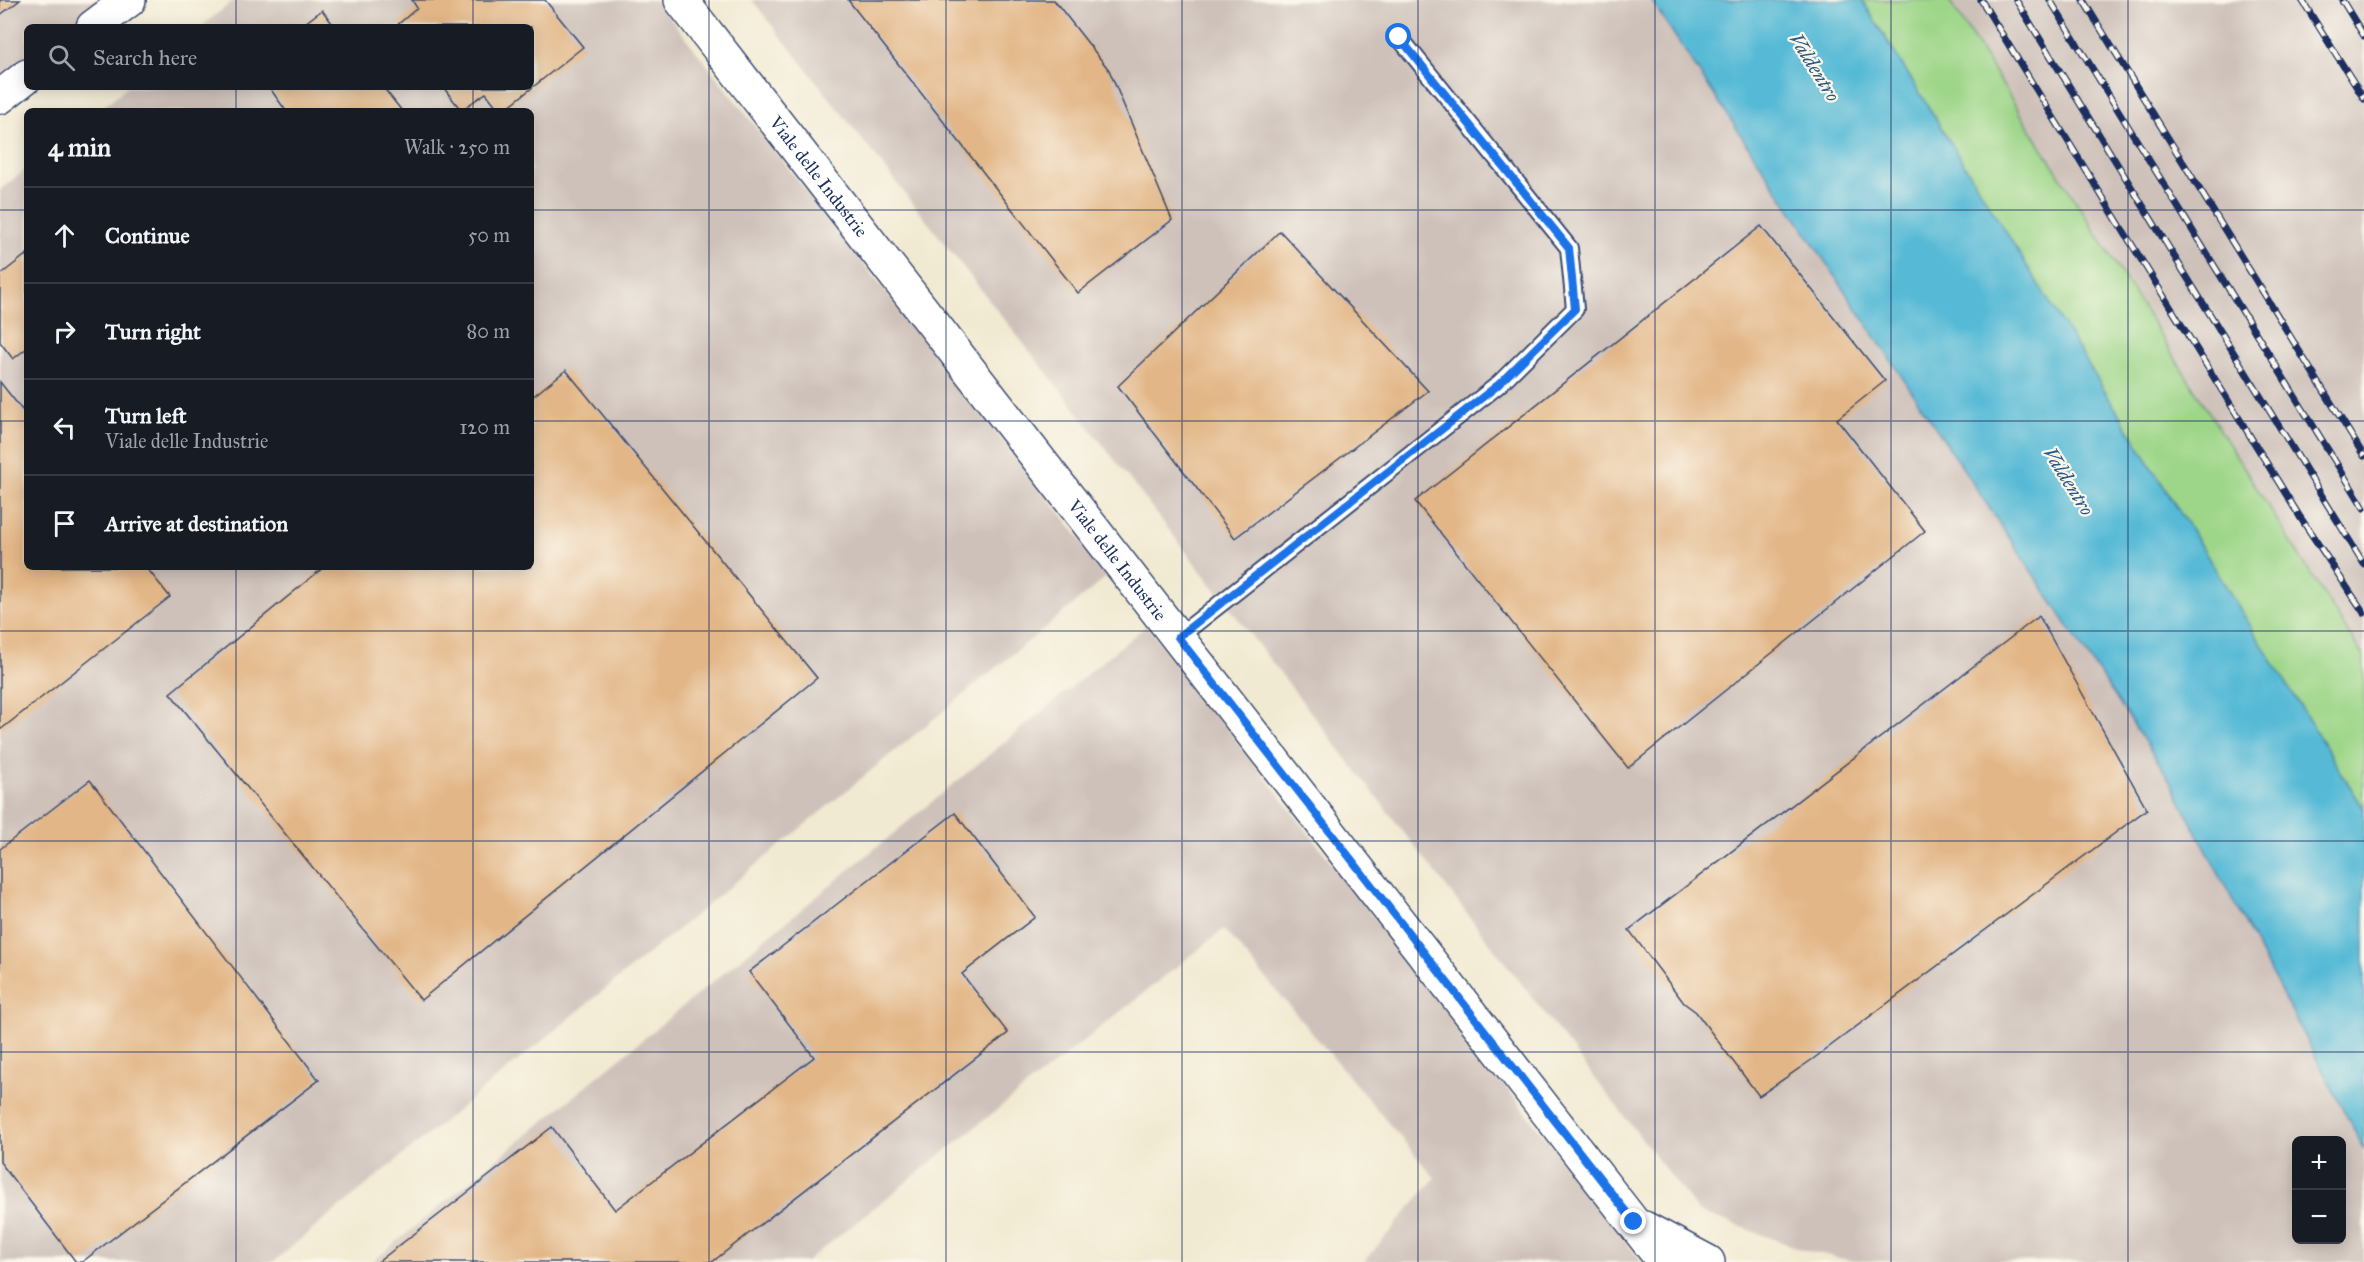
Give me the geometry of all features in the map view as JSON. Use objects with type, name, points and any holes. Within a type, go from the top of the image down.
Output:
[{"type":"main road","points":[[97,24],[129,0]]},
{"type":"main road","name":"Viale delle Industrie","points":[[681,0],[1664,1262]]},
{"type":"main road","points":[[0,97],[24,78]]},
{"type":"main road","points":[[1634,1222],[1708,1262]]},
{"type":"lane","points":[[1178,637],[1498,385],[1575,309],[1569,248],[1399,37]]},
{"type":"shaded area","points":[[0,0],[115,0],[86,24],[24,24],[24,73],[0,93]]},
{"type":"shaded area","points":[[234,0],[656,0],[1109,575],[273,1262],[0,1262],[0,190],[24,170],[24,570],[534,570],[534,108],[102,108],[123,90],[534,90],[534,24],[205,24]]},
{"type":"shaded area","points":[[752,0],[1651,0],[2165,772],[2364,1149],[2364,1262],[1853,1261],[1803,1250],[1698,1211],[1065,396]]},
{"type":"shaded area","points":[[1949,0],[2364,0],[2364,658]]},
{"type":"shaded area","points":[[1147,625],[1642,1262],[1364,1262],[1435,1178],[1224,929],[806,1262],[372,1262]]},
{"type":"green space","points":[[1862,0],[1949,0],[2364,658],[2364,809]]},
{"type":"water","name":"Valdentro","points":[[1651,0],[1862,0],[2364,809],[2364,1149],[2165,772]]},
{"type":"building","points":[[0,0],[20,0],[0,15]]},
{"type":"building","points":[[412,0],[545,0],[583,47],[534,86],[534,24],[398,24],[417,8]]},
{"type":"building","points":[[848,0],[1054,0],[1109,70],[1172,220],[1078,293]]},
{"type":"building","points":[[322,10],[333,24],[304,24]]},
{"type":"building","points":[[271,90],[385,90],[400,108],[284,108]]},
{"type":"building","points":[[445,90],[529,90],[507,108],[498,108],[486,93],[464,108],[459,108]]},
{"type":"building","points":[[1761,226],[1885,381],[1837,419],[1925,531],[1628,768],[1415,501]]},
{"type":"building","points":[[1280,231],[1428,391],[1235,538],[1118,386]]},
{"type":"building","points":[[24,256],[24,350],[13,359],[0,342],[0,275]]},
{"type":"building","points":[[566,370],[817,678],[421,1000],[170,693],[320,570],[534,570],[534,396]]},
{"type":"building","points":[[0,382],[24,412],[24,570],[148,570],[170,597],[0,730]]},
{"type":"building","points":[[2039,616],[2147,809],[1813,1059],[1759,1096],[1696,1012],[1684,1003],[1629,930]]},
{"type":"building","points":[[90,780],[319,1080],[82,1262],[76,1262],[0,1162],[0,849]]},
{"type":"building","points":[[955,813],[1035,917],[962,974],[1008,1033],[712,1262],[378,1262],[552,1127],[615,1210],[814,1057],[749,972]]},
{"type":"railway","points":[[1981,0],[2300,517],[2364,613]]},
{"type":"railway","points":[[2016,0],[2364,564]]},
{"type":"railway","points":[[2050,0],[2364,508]]},
{"type":"railway","points":[[2083,0],[2364,456]]},
{"type":"railway","points":[[2302,0],[2364,99]]},
{"type":"railway","points":[[2342,0],[2364,36]]},
{"type":"route","points":[[1399,37],[1569,248],[1575,309],[1498,385],[1178,637],[1634,1222]]}]
